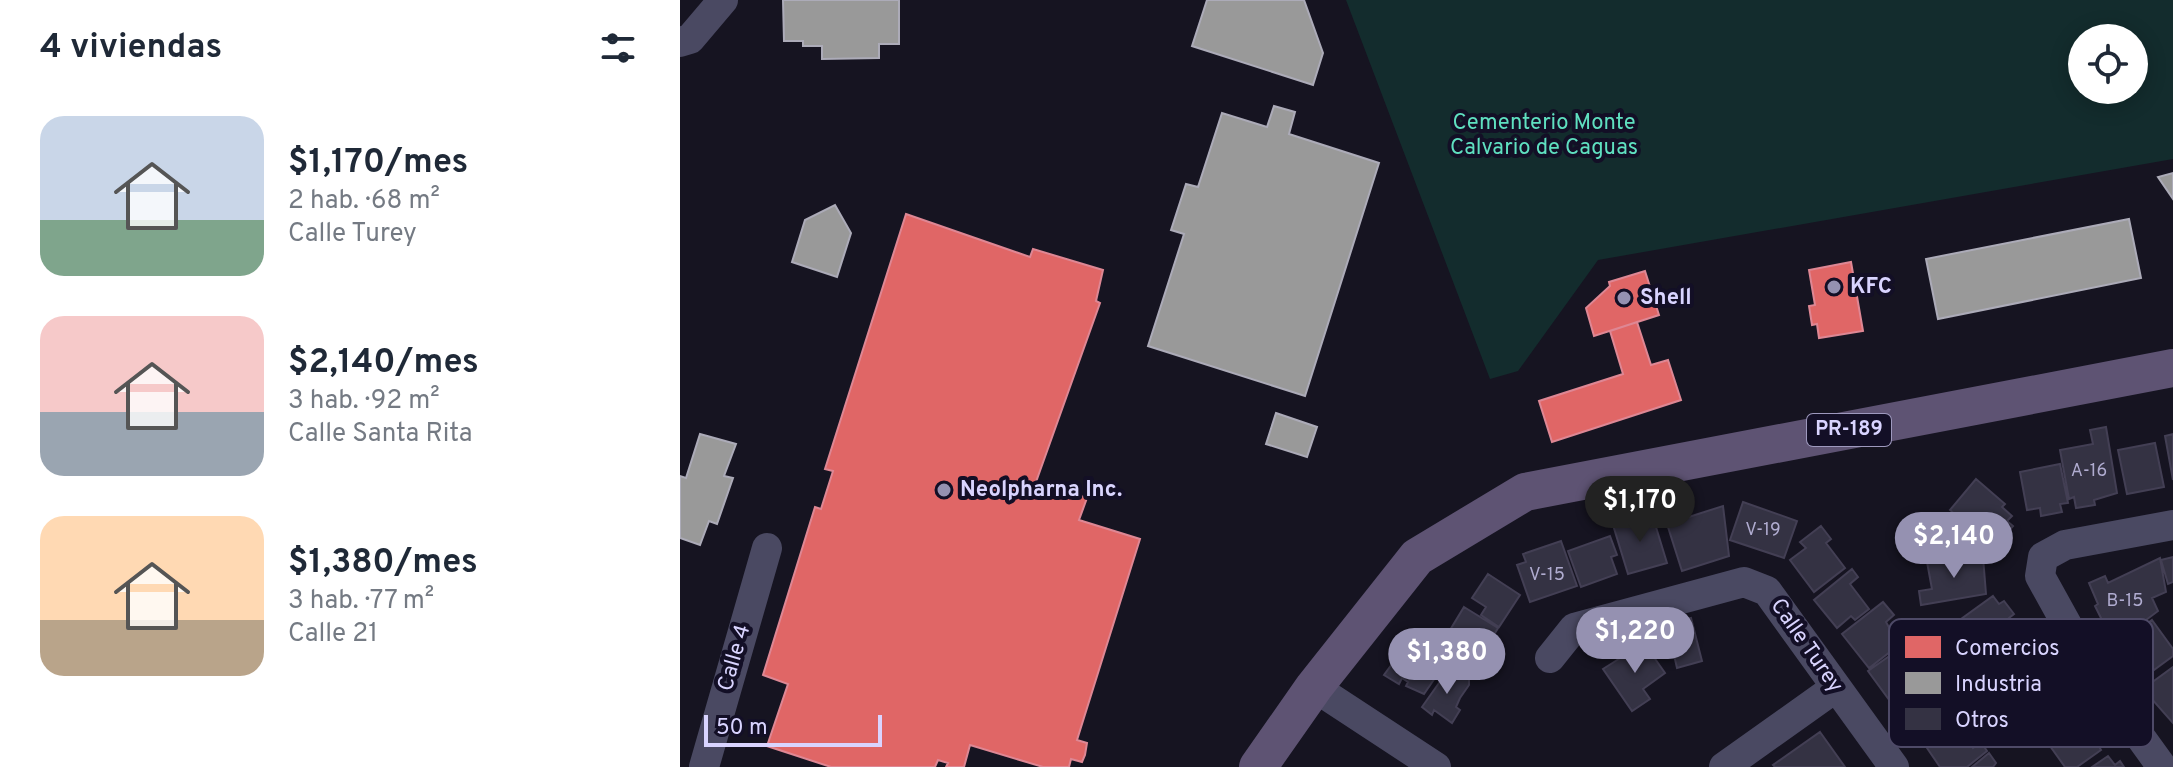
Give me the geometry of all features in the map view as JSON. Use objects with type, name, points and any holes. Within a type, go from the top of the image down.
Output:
[{"type":"main road","name":"PR-189","points":[[1258,767],[1314,687],[1417,557],[1525,492],[2173,368]]},
{"type":"street","points":[[680,42],[690,39],[723,1]]},
{"type":"street","points":[[2064,619],[2040,576],[2043,557],[2065,545],[2173,525]]},
{"type":"street","name":"Calle 4","points":[[704,767],[767,548]]},
{"type":"street","name":"Calle Turey","points":[[1550,658],[1574,628],[1744,582],[1767,591],[1894,767]]},
{"type":"street","points":[[1314,687],[1436,767]]},
{"type":"street","points":[[1724,767],[1835,688]]},
{"type":"street","points":[[2148,747],[2162,767]]},
{"type":"green space","name":"Cementerio Monte Calvario de Caguas","points":[[1346,0],[2173,0],[2173,159],[1598,260],[1518,371],[1490,379]]},
{"type":"building: Comercios","name":"Neolpharna Inc.","points":[[906,214],[1030,257],[1033,249],[1103,270],[1096,301],[1100,303],[1036,482],[1087,498],[1079,520],[1140,539],[1077,740],[1087,743],[1085,755],[1082,762],[1071,759],[1069,767],[1043,767],[970,745],[964,767],[946,767],[948,763],[938,760],[935,767],[831,767],[767,746],[788,684],[763,675],[815,507],[821,509],[833,471],[825,469]]},
{"type":"building: Comercios","name":"KFC","points":[[1851,262],[1863,331],[1819,338],[1817,324],[1812,325],[1809,306],[1815,305],[1809,270]]},
{"type":"building: Comercios","name":"Shell","points":[[1645,271],[1659,315],[1594,336],[1586,308],[1610,286],[1609,282]]},
{"type":"building: Comercios","points":[[1637,322],[1651,365],[1668,360],[1681,400],[1552,442],[1539,401],[1623,374],[1610,331]]},
{"type":"building: Industria","points":[[783,0],[899,0],[899,44],[879,44],[879,58],[822,59],[822,46],[803,46],[803,41],[784,41]]},
{"type":"building: Industria","points":[[1207,0],[1304,0],[1323,53],[1313,85],[1192,46]]},
{"type":"building: Industria","points":[[1274,106],[1295,112],[1289,134],[1379,163],[1305,396],[1148,346],[1184,234],[1171,230],[1186,184],[1198,187],[1222,113],[1267,127]]},
{"type":"building: Industria","points":[[2173,173],[2173,199],[2158,177]]},
{"type":"building: Industria","points":[[835,205],[851,233],[837,277],[792,262],[805,220]]},
{"type":"building: Industria","points":[[2129,219],[2141,278],[1938,319],[1926,259]]},
{"type":"building: Industria","points":[[1276,413],[1317,427],[1307,457],[1266,444]]},
{"type":"building: Industria","points":[[700,434],[736,444],[724,476],[733,478],[717,524],[709,521],[700,545],[680,538],[680,476],[686,478]]},
{"type":"building: Otros","points":[[2106,427],[2117,493],[2094,500],[2095,505],[2076,508],[2074,497],[2069,499],[2060,450],[2093,444],[2090,430]]},
{"type":"building: Otros","points":[[2173,434],[2173,480],[2165,436]]},
{"type":"building: Otros","points":[[2155,443],[2164,487],[2127,494],[2118,450]]},
{"type":"building: Otros","points":[[2060,464],[2068,503],[2060,504],[2062,512],[2041,516],[2040,508],[2027,510],[2020,472]]},
{"type":"building: Otros","points":[[1976,479],[2005,504],[2002,507],[2012,516],[2007,521],[2013,526],[1999,542],[1993,537],[1988,543],[1950,510]]},
{"type":"building: Otros","points":[[1743,502],[1797,521],[1784,558],[1730,540]]},
{"type":"building: Otros","points":[[1723,506],[1729,556],[1682,571],[1667,524]]},
{"type":"building: Otros","points":[[1652,514],[1667,563],[1628,574],[1613,525]]},
{"type":"building: Otros","points":[[1821,526],[1831,539],[1826,543],[1845,568],[1814,592],[1790,560],[1806,548],[1800,542]]},
{"type":"building: Otros","points":[[1610,536],[1617,555],[1611,557],[1617,574],[1581,587],[1568,551]]},
{"type":"building: Otros","points":[[1561,541],[1577,586],[1530,602],[1517,565],[1526,562],[1523,554]]},
{"type":"building: Otros","points":[[1966,555],[1966,560],[1983,557],[1986,594],[1921,605],[1919,591],[1932,589],[1927,562]]},
{"type":"building: Otros","points":[[2173,557],[2173,582],[2168,584],[2161,560]]},
{"type":"building: Otros","points":[[2160,558],[2166,592],[2152,598],[2158,611],[2147,619],[2102,619],[2089,583],[2105,576],[2108,583]]},
{"type":"building: Otros","points":[[1852,569],[1858,577],[1850,584],[1869,609],[1855,620],[1851,616],[1837,628],[1814,600]]},
{"type":"building: Otros","points":[[1488,574],[1520,595],[1499,627],[1481,615],[1486,607],[1472,598]]},
{"type":"building: Otros","points":[[1993,596],[1999,604],[2004,601],[2014,614],[2010,619],[1961,619]]},
{"type":"building: Otros","points":[[1883,602],[1894,615],[1886,622],[1889,627],[1889,653],[1869,668],[1842,634]]},
{"type":"building: Otros","points":[[1464,607],[1498,628],[1478,661],[1444,640]]},
{"type":"building: Otros","points":[[1691,618],[1702,661],[1677,668],[1674,655],[1668,656],[1660,642],[1660,629],[1677,628],[1676,622]]},
{"type":"building: Otros","points":[[2153,621],[2173,649],[2173,656],[2153,671]]},
{"type":"building: Otros","points":[[1411,638],[1446,662],[1424,694],[1406,686],[1408,682],[1402,678],[1399,684],[1384,675]]},
{"type":"building: Otros","points":[[1644,643],[1665,673],[1643,689],[1650,699],[1632,711],[1603,669]]},
{"type":"building: Otros","points":[[1889,656],[1889,700],[1868,671]]},
{"type":"building: Otros","points":[[2173,667],[2173,723],[2153,700],[2153,682]]},
{"type":"building: Otros","points":[[1458,672],[1469,679],[1469,685],[1460,698],[1456,707],[1460,710],[1452,723],[1434,710],[1432,715],[1422,707],[1446,673],[1454,678]]},
{"type":"building: Otros","points":[[1820,732],[1845,767],[1773,765]]},
{"type":"building: Otros","points":[[1984,747],[1987,751],[1967,767],[1940,767],[1927,748]]},
{"type":"building: Otros","points":[[2051,747],[2099,747],[2101,750],[2077,767],[2065,767]]},
{"type":"building: Otros","points":[[1989,753],[1996,763],[1993,767],[1972,767]]},
{"type":"building: Otros","points":[[2108,756],[2115,765],[2120,761],[2124,767],[2092,767]]},
{"type":"place","name":"KFC","points":[[1834,287]]},
{"type":"place","name":"Shell","points":[[1624,298]]},
{"type":"place","name":"Neolpharna Inc.","points":[[944,490]]}]
